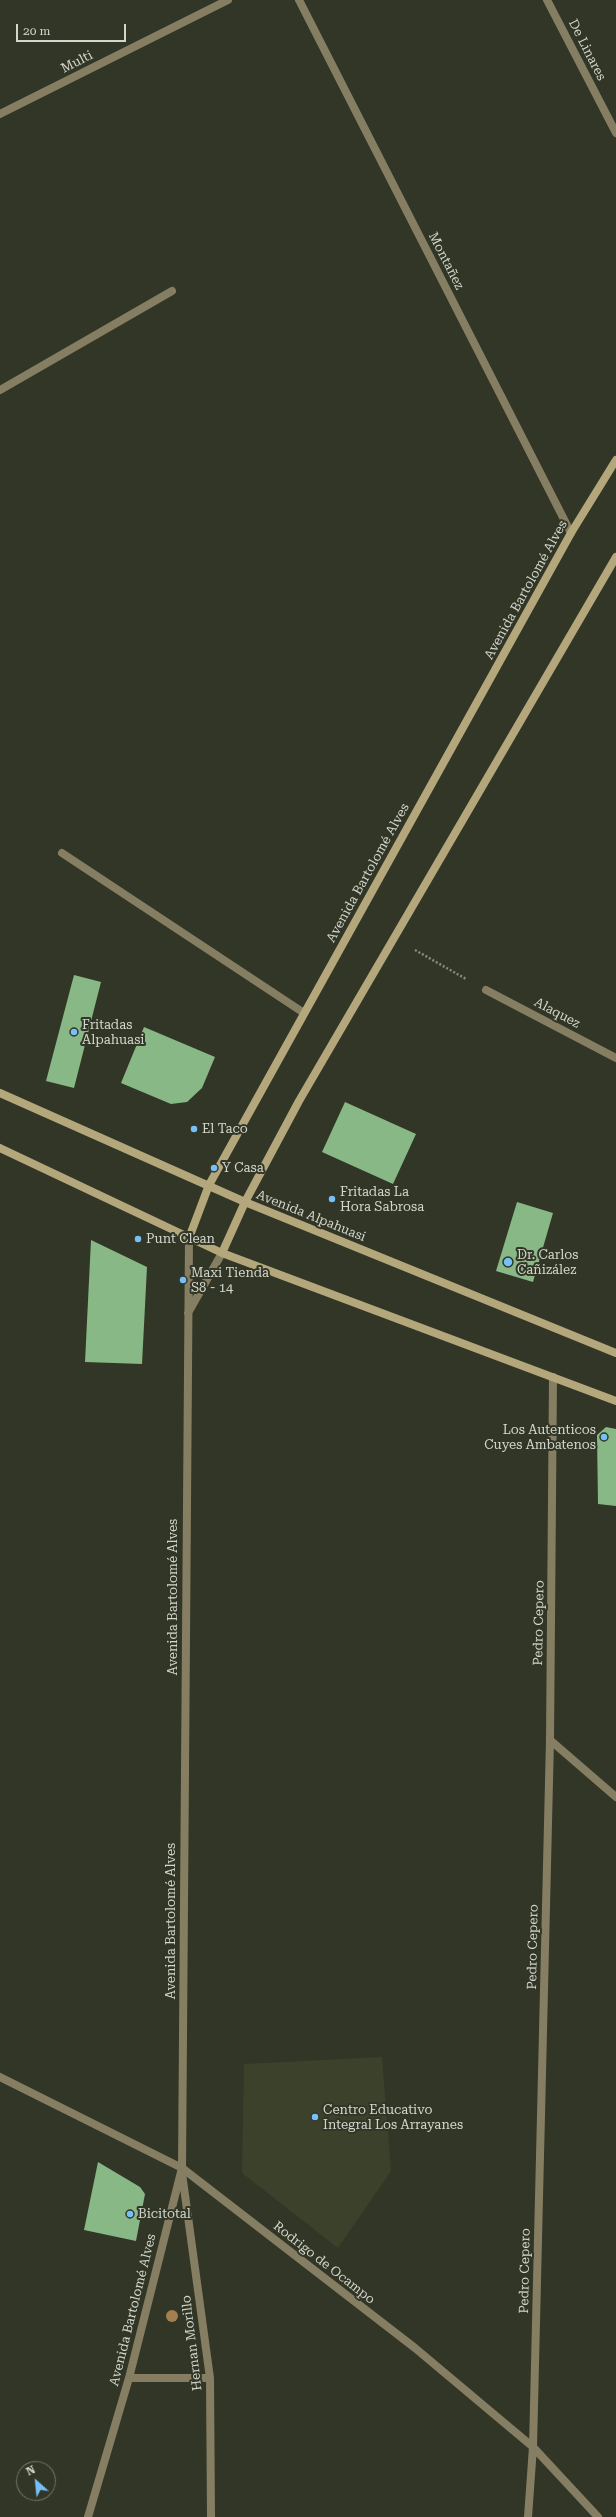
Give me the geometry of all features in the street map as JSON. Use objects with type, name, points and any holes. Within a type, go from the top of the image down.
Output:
[{"type":"main road","name":"Avenida Bartolomé Alves","points":[[189,1238],[209,1185],[571,533],[616,460]]},
{"type":"main road","name":"Avenida Bartolomé Alves","points":[[222,1253],[245,1202],[299,1101],[616,557]]},
{"type":"main road","name":"Avenida Alpahuasi","points":[[0,1093],[245,1202],[616,1353]]},
{"type":"main road","points":[[0,1148],[222,1253],[616,1402]]},
{"type":"street","name":"Multi","points":[[0,114],[228,0]]},
{"type":"street","name":"Montañez","points":[[299,0],[571,533]]},
{"type":"street","name":"De Linares","points":[[547,0],[616,133]]},
{"type":"street","points":[[0,390],[172,291]]},
{"type":"street","points":[[62,853],[304,1013]]},
{"type":"street","name":"Alaquez","points":[[486,990],[616,1058]]},
{"type":"street","name":"Avenida Bartolomé Alves","points":[[88,2517],[129,2378],[182,2168],[189,1238]]},
{"type":"street","name":"Avenida Bartolomé Alves","points":[[188,1313],[222,1253]]},
{"type":"street","name":"Pedro Cepero","points":[[528,2517],[533,2447],[550,1740],[553,1377]]},
{"type":"street","points":[[550,1740],[616,1797]]},
{"type":"street","name":"Rodrigo de Ocampo","points":[[0,2078],[182,2168],[415,2348],[533,2447],[598,2517]]},
{"type":"street","name":"Hernan Morillo","points":[[182,2168],[210,2378],[211,2517]]},
{"type":"street","points":[[129,2378],[210,2378]]},
{"type":"path","points":[[394,938],[486,990]]},
{"type":"shaded area","name":"Centro Educativo Integral Los Arrayanes","points":[[382,2057],[391,2171],[338,2248],[242,2173],[244,2064]]},
{"type":"building","name":"Fritadas Alpahuasi","points":[[74,975],[101,982],[74,1088],[46,1081]]},
{"type":"building","points":[[144,1027],[215,1057],[202,1088],[187,1102],[171,1104],[121,1083]]},
{"type":"building","points":[[345,1102],[416,1134],[393,1184],[322,1152]]},
{"type":"building","points":[[517,1202],[553,1213],[533,1282],[496,1271]]},
{"type":"building","points":[[91,1240],[147,1267],[142,1364],[85,1362]]},
{"type":"building","points":[[606,1427],[616,1429],[616,1506],[598,1504],[597,1435]]},
{"type":"building","points":[[98,2162],[140,2187],[145,2194],[136,2241],[84,2230]]},
{"type":"place","name":"Fritadas Alpahuasi","points":[[74,1032]]},
{"type":"place","name":"El Taco","points":[[194,1129]]},
{"type":"place","name":"Y Casa","points":[[214,1168]]},
{"type":"place","name":"Fritadas La Hora Sabrosa","points":[[332,1199]]},
{"type":"place","name":"Punt Clean","points":[[138,1239]]},
{"type":"place","name":"Dr. Carlos Cañizález","points":[[508,1262]]},
{"type":"place","name":"Maxi Tienda S8 - 14","points":[[183,1280]]},
{"type":"place","name":"Los Autenticos Cuyes Ambatenos","points":[[604,1437]]},
{"type":"place","name":"Centro Educativo Integral Los Arrayanes","points":[[315,2117]]},
{"type":"place","name":"Bicitotal","points":[[130,2214]]}]
